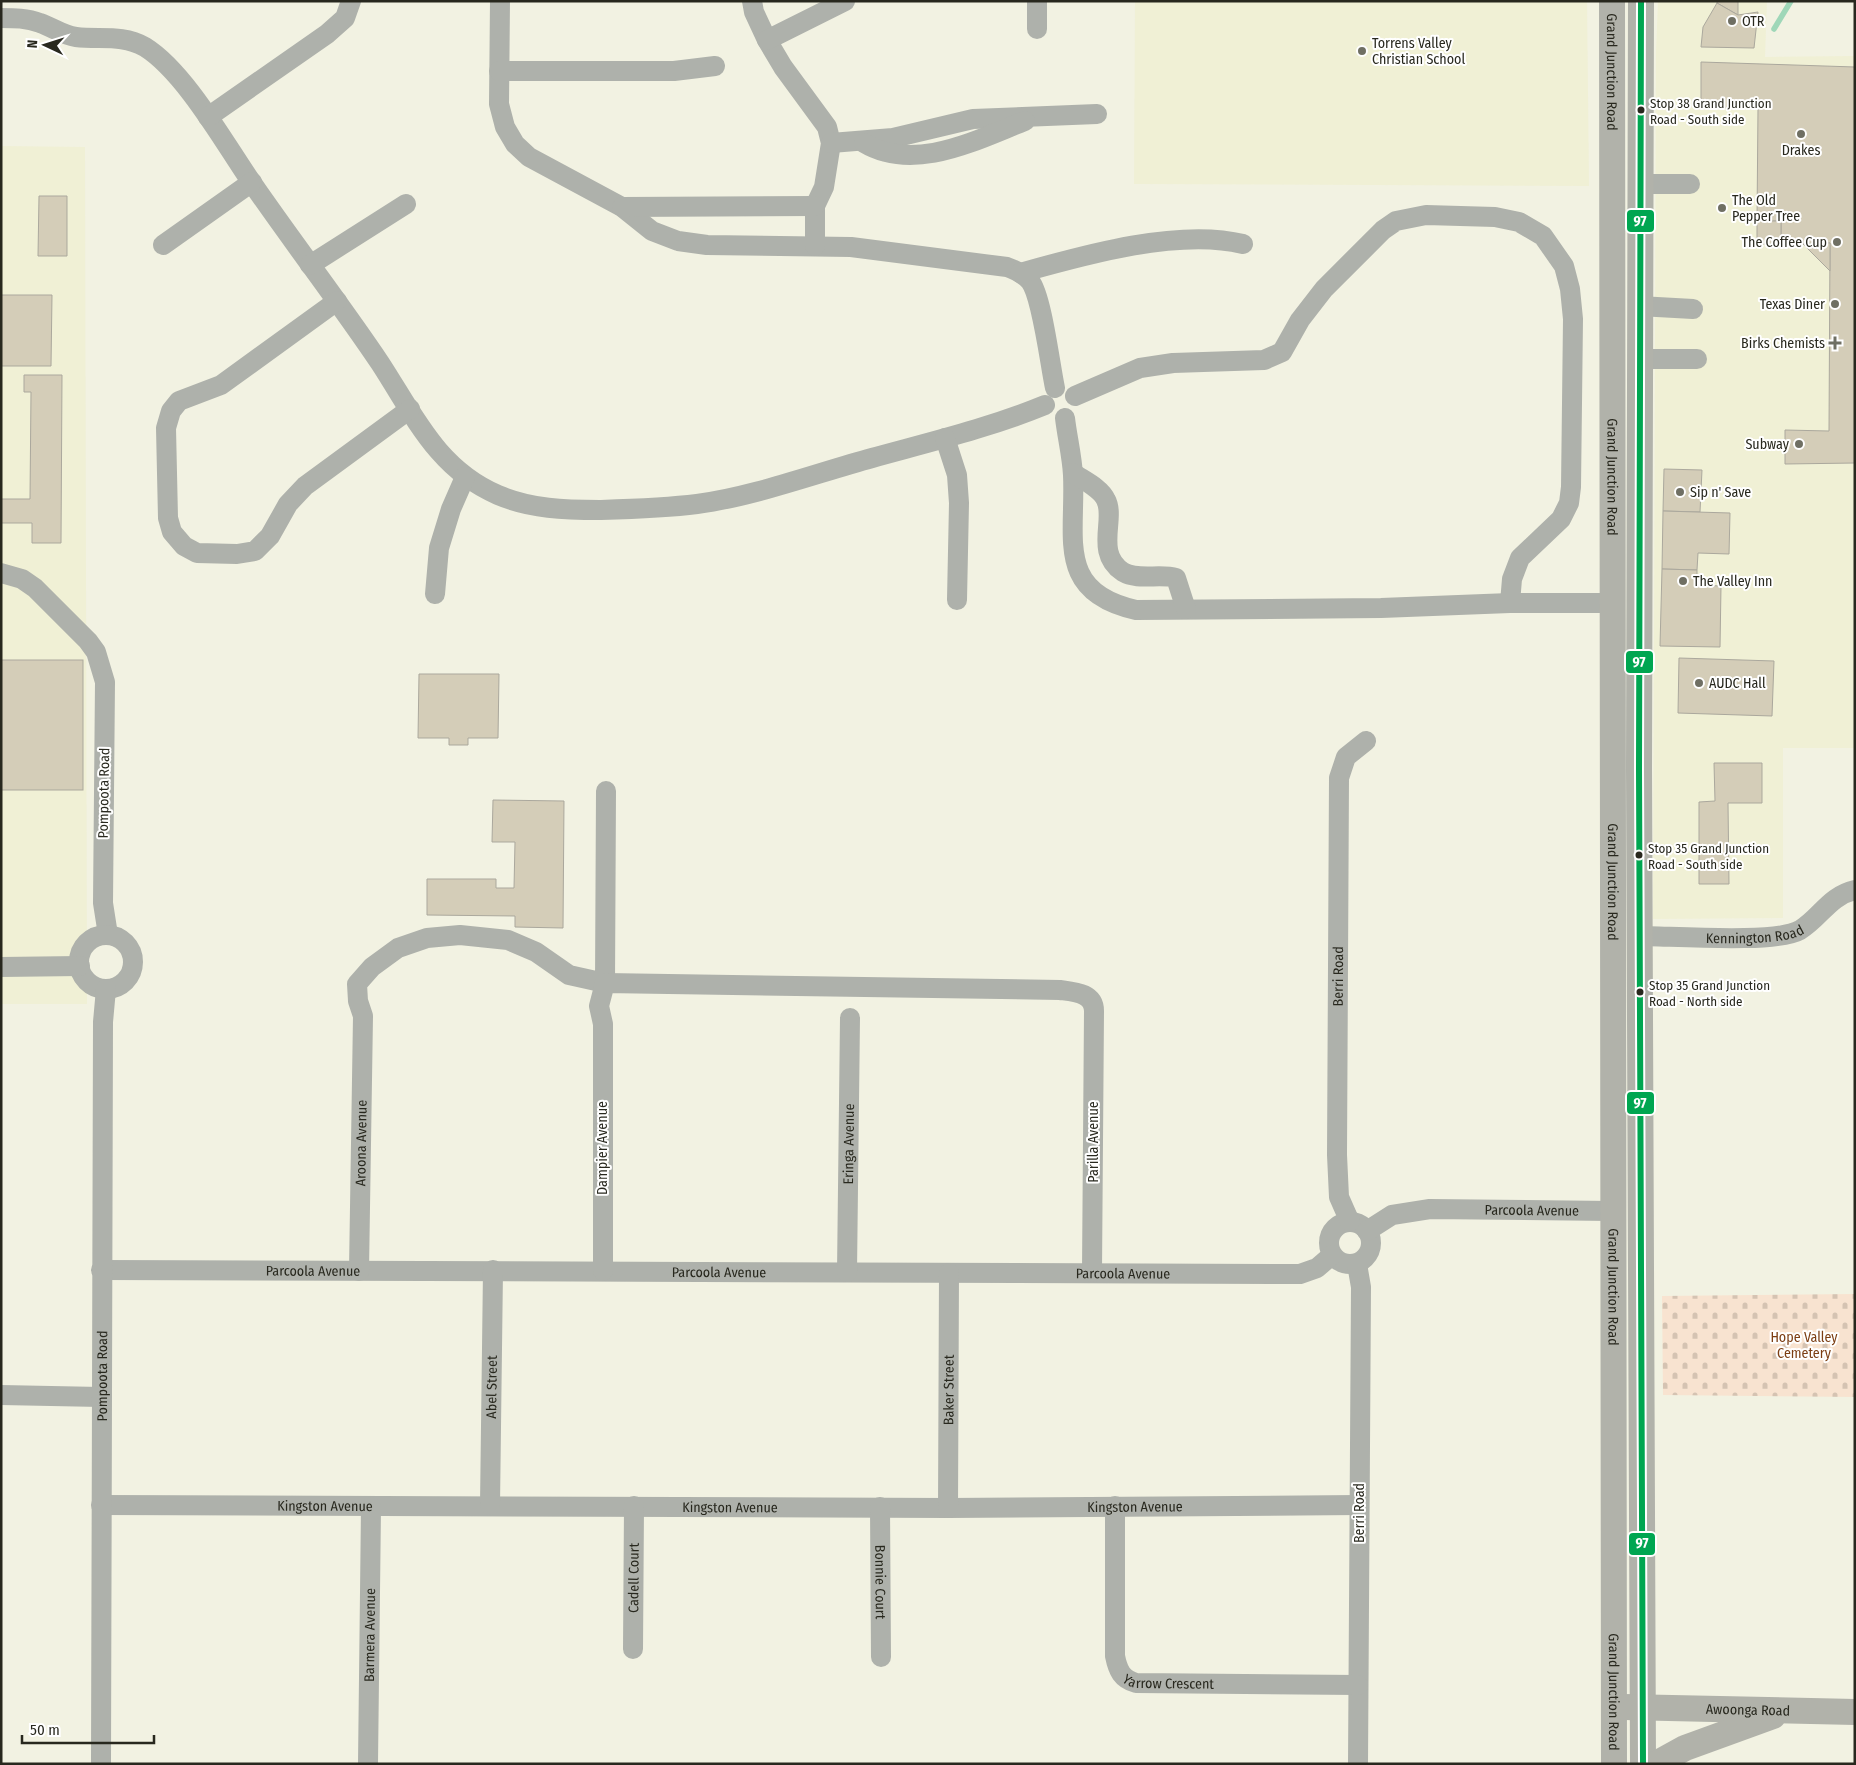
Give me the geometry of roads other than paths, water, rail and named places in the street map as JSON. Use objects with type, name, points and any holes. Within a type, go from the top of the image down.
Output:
[{"type":"main road","name":"Grand Junction Road","points":[[1612,1],[1611,603],[1614,1764]]},
{"type":"main road","name":"Grand Junction Road","points":[[1641,1],[1639,360],[1643,1764]]},
{"type":"main road","points":[[1611,216],[1618,216],[1624,206],[1627,176],[1639,130]]},
{"type":"main road","points":[[1611,284],[1639,306]]},
{"type":"main road","points":[[1611,403],[1639,360]]},
{"type":"main road","points":[[1611,603],[1640,604]]},
{"type":"main road","points":[[1612,936],[1640,936]]},
{"type":"main road","points":[[1612,1211],[1640,1210]]},
{"type":"main road","name":"Awoonga Road","points":[[1614,1706],[1855,1712]]},
{"type":"main road","points":[[1656,1764],[1685,1748],[1786,1711]]},
{"type":"street","points":[[208,117],[327,34],[345,18],[351,1]]},
{"type":"street","points":[[500,1],[499,104],[506,128],[515,144],[529,157],[622,207],[652,231],[678,241],[706,245],[851,247],[1007,267],[1020,273],[1031,282],[1040,301],[1055,388]]},
{"type":"street","points":[[752,1],[754,12],[767,40],[783,67],[827,126],[831,143],[824,186],[815,206],[815,246]]},
{"type":"street","points":[[767,40],[844,1]]},
{"type":"street","points":[[1036,1],[1037,29]]},
{"type":"street","points":[[1,18],[38,22],[63,34],[77,37],[122,38],[142,46],[157,56],[208,117],[337,301],[410,409],[427,438],[446,461],[465,477],[498,495],[532,506],[560,509],[639,509],[699,504],[1001,422],[1045,405]]},
{"type":"street","points":[[499,71],[674,71],[715,66]]},
{"type":"street","points":[[831,143],[859,140],[874,149],[903,155],[934,153],[978,139],[1036,116],[1097,114]]},
{"type":"street","points":[[163,245],[252,182]]},
{"type":"street","points":[[1639,184],[1690,184]]},
{"type":"street","points":[[310,265],[406,204]]},
{"type":"street","points":[[622,207],[815,206]]},
{"type":"street","points":[[1075,396],[1140,368],[1174,363],[1264,360],[1282,352],[1300,320],[1324,289],[1383,230],[1396,221],[1426,215],[1458,215],[1495,217],[1519,222],[1543,236],[1564,266],[1570,289],[1573,319],[1571,487],[1569,503],[1561,519],[1520,558],[1512,579],[1510,603]]},
{"type":"street","points":[[1020,273],[1058,262],[1167,240],[1223,239],[1243,244]]},
{"type":"street","points":[[337,301],[220,385],[180,401],[170,411],[166,428],[168,518],[172,532],[184,546],[197,553],[237,554],[255,551],[270,536],[288,504],[305,486],[410,409]]},
{"type":"street","points":[[1639,306],[1692,308]]},
{"type":"street","points":[[1639,360],[1697,359]]},
{"type":"street","points":[[1055,388],[1066,388],[1075,396],[1073,412],[1065,418],[1054,417],[1045,405],[1047,395],[1055,388]]},
{"type":"street","points":[[1065,418],[1073,473],[1075,564],[1084,583],[1098,595],[1117,606],[1136,610],[1381,608],[1510,603],[1611,603]]},
{"type":"street","points":[[945,438],[957,476],[959,503],[958,600]]},
{"type":"street","points":[[1073,473],[1102,494],[1108,502],[1107,548],[1112,560],[1122,571],[1132,576],[1165,575],[1176,578],[1186,609]]},
{"type":"street","points":[[435,594],[439,548],[451,509],[465,477]]},
{"type":"street","name":"Pompoota Road","points":[[1,573],[22,579],[35,588],[96,652],[105,682],[103,903],[108,935]]},
{"type":"street","name":"Berri Road","points":[[1359,1227],[1339,1197],[1337,1155],[1339,778],[1346,757],[1366,742]]},
{"type":"street","name":"Dampier Avenue","points":[[603,1271],[603,1024],[599,1006],[606,983],[606,791]]},
{"type":"street","name":"Kennington Road","points":[[1640,936],[1777,937],[1800,930],[1841,893],[1855,890]]},
{"type":"street","points":[[108,935],[125,943],[130,951],[132,966],[124,982],[106,989],[92,985],[85,979],[80,966],[79,958],[88,942],[95,937],[108,935]]},
{"type":"street","name":"Aroona Avenue","points":[[359,1270],[362,1016],[358,1001],[357,984],[364,974],[398,948],[444,935],[480,936],[508,940],[536,952],[569,975],[606,983],[1060,990],[1088,996],[1094,1005],[1094,1011]]},
{"type":"street","points":[[1,967],[80,966]]},
{"type":"street","name":"Pompoota Road","points":[[100,1764],[101,1270],[103,1022],[106,989]]},
{"type":"street","name":"Parilla Avenue","points":[[1092,1272],[1094,1011]]},
{"type":"street","name":"Eringa Avenue","points":[[847,1272],[850,1018]]},
{"type":"street","name":"Parcoola Avenue","points":[[1359,1227],[1392,1215],[1430,1209],[1612,1211]]},
{"type":"street","points":[[1339,1225],[1359,1227],[1371,1246],[1368,1254],[1357,1264],[1342,1264],[1332,1255],[1329,1248],[1330,1236],[1339,1225]]},
{"type":"street","name":"Parcoola Avenue","points":[[101,1270],[1300,1274],[1317,1268],[1332,1255]]},
{"type":"street","name":"Berri Road","points":[[1357,1264],[1361,1287],[1358,1764]]},
{"type":"street","name":"Abel Street","points":[[490,1505],[493,1270]]},
{"type":"street","name":"Baker Street","points":[[948,1508],[950,1273]]},
{"type":"street","points":[[1,1395],[101,1397]]},
{"type":"street","name":"Kingston Avenue","points":[[101,1505],[880,1506],[948,1508],[1359,1505]]},
{"type":"street","name":"Barmera Avenue","points":[[368,1764],[371,1506]]},
{"type":"street","name":"Cadell Court","points":[[633,1649],[634,1506]]},
{"type":"street","name":"Bonnie Court","points":[[880,1506],[881,1657]]},
{"type":"street","name":"Yarrow Crescent","points":[[1114,1506],[1115,1656],[1118,1670],[1126,1680],[1136,1684],[1358,1685]]},
{"type":"waterway","points":[[1774,29],[1791,1]]},
{"type":"place","name":"OTR","points":[[1732,21]]},
{"type":"place","name":"Torrens Valley Christian School","points":[[1362,51]]},
{"type":"place","name":"Stop 38 Grand Junction Road - South side","points":[[1641,110]]},
{"type":"place","name":"Drakes","points":[[1801,134]]},
{"type":"place","name":"The Old Pepper Tree","points":[[1722,208]]},
{"type":"place","name":"The Coffee Cup","points":[[1837,242]]},
{"type":"place","name":"Texas Diner","points":[[1835,304]]},
{"type":"place","name":"Birks Chemists","points":[[1835,343]]},
{"type":"place","name":"Subway","points":[[1799,444]]},
{"type":"place","name":"Sip n' Save","points":[[1680,492]]},
{"type":"place","name":"The Valley Inn","points":[[1683,581]]},
{"type":"place","name":"AUDC Hall","points":[[1699,683]]},
{"type":"place","name":"Stop 35 Grand Junction Road - South side","points":[[1639,855]]},
{"type":"place","name":"Stop 35 Grand Junction Road - North side","points":[[1640,992]]},
{"type":"park label","name":"Hope Valley Cemetery","points":[[1804,1345]]}]
